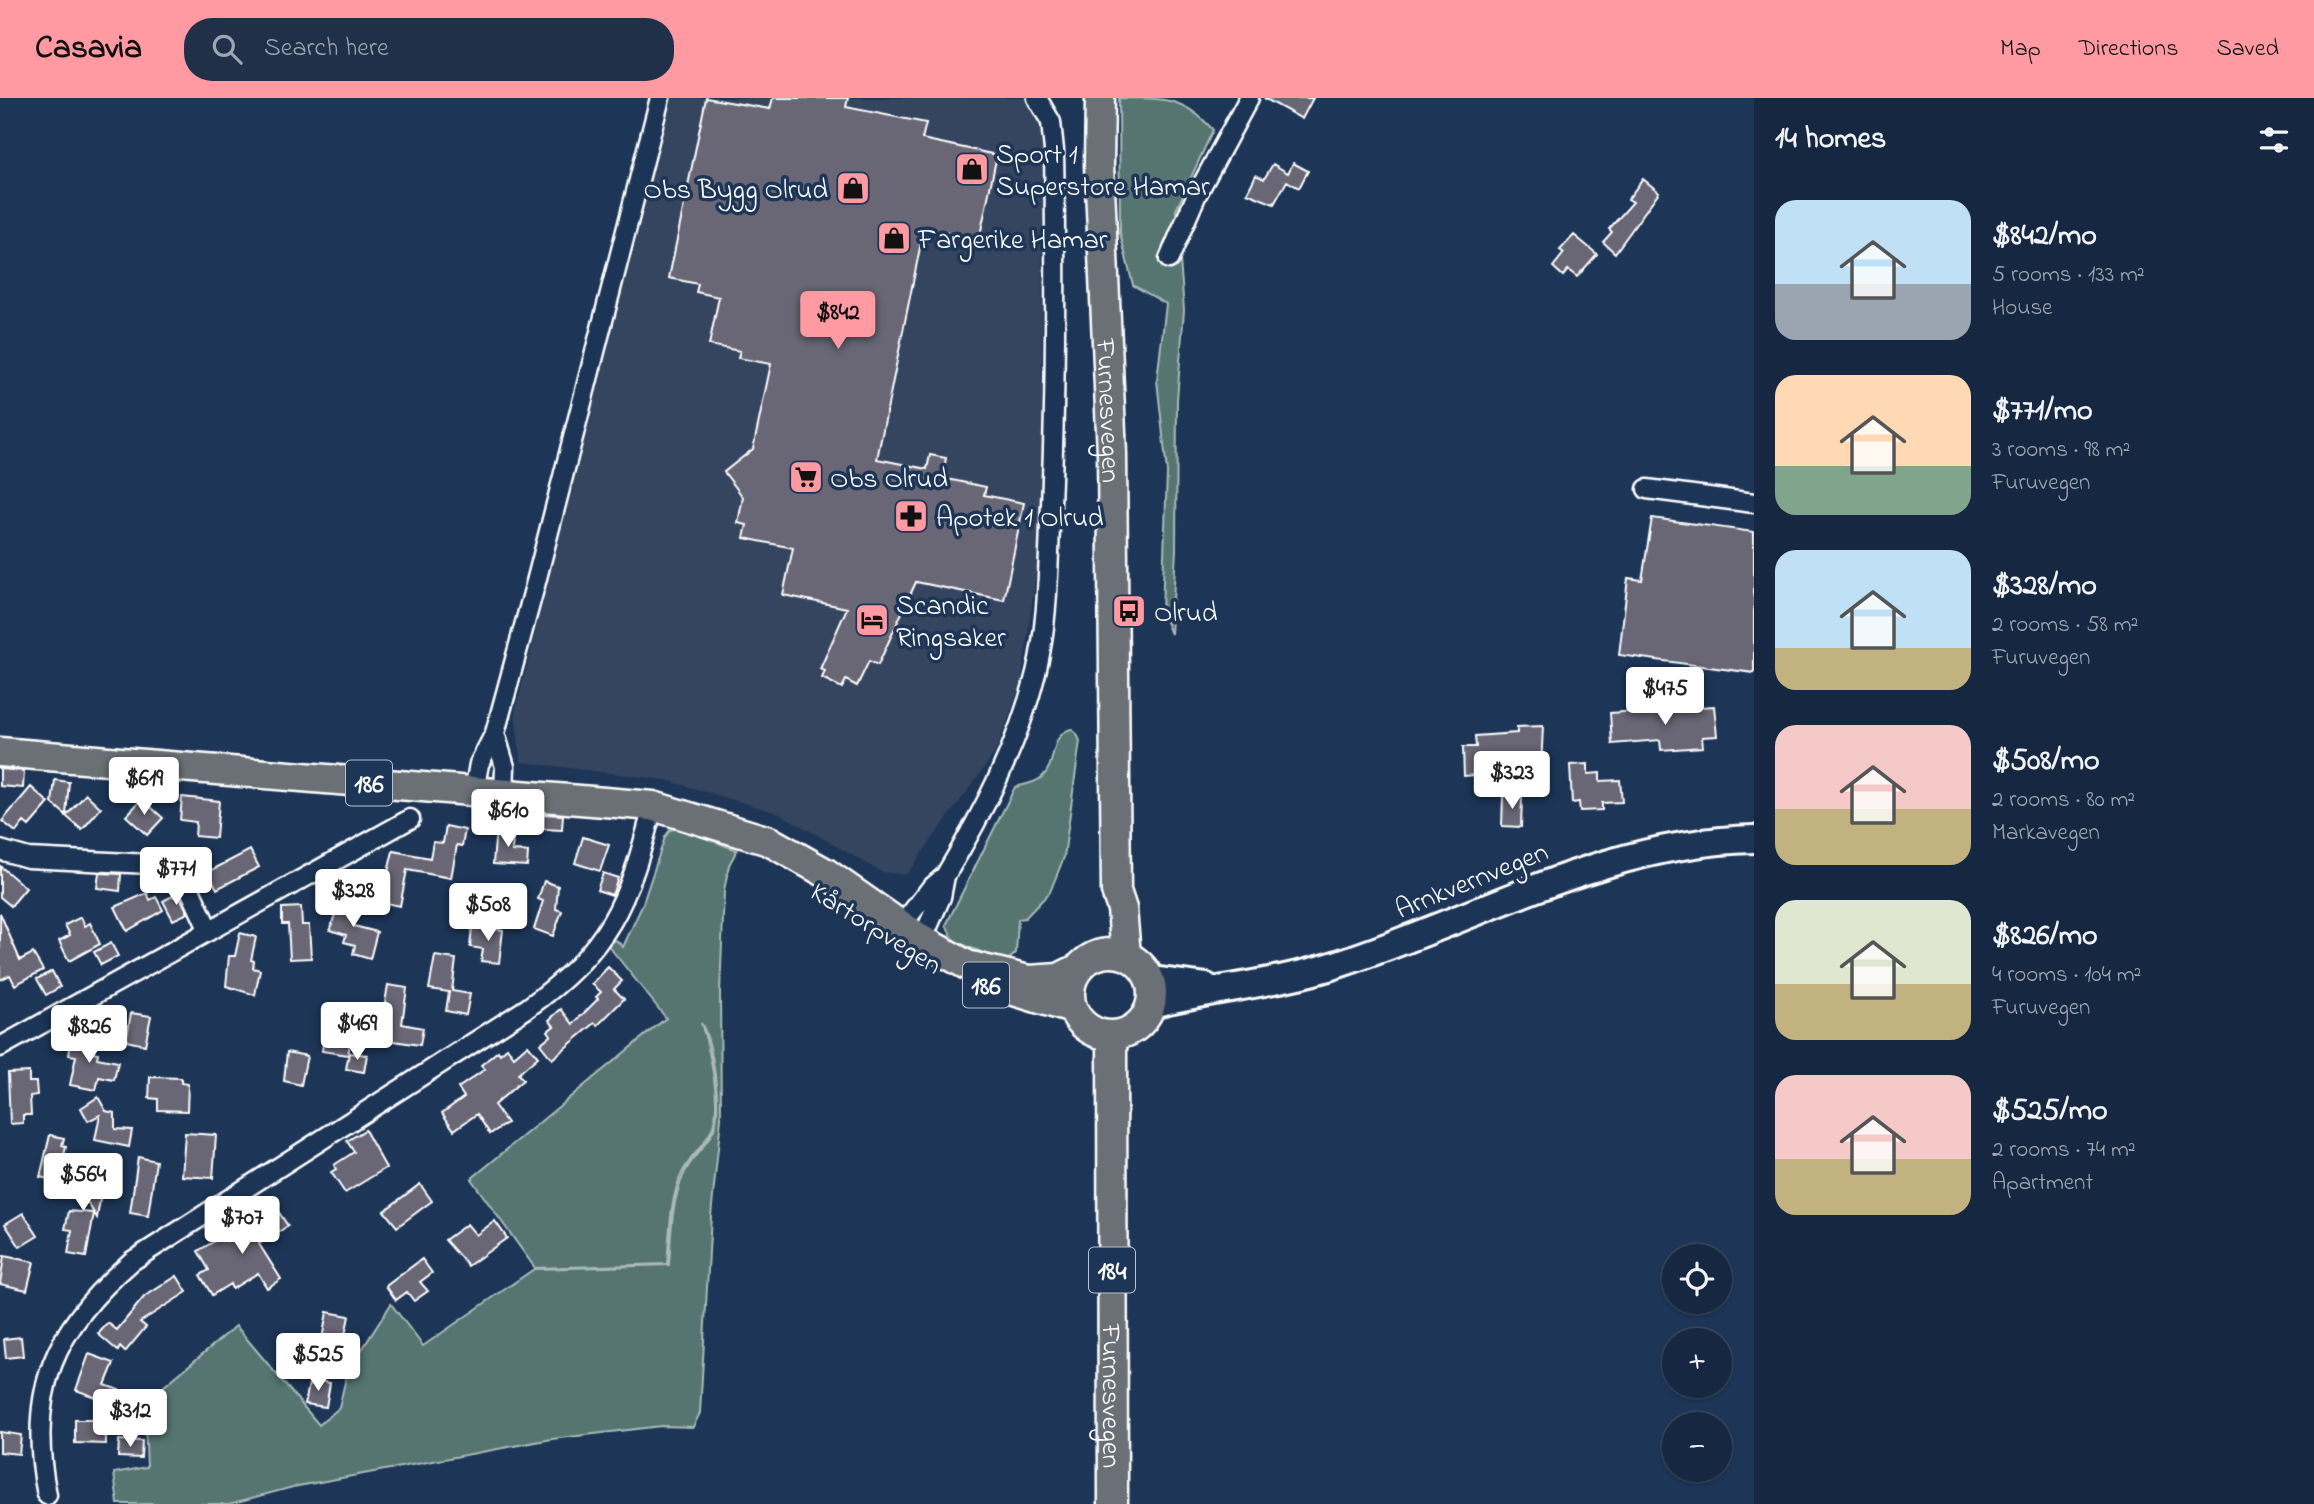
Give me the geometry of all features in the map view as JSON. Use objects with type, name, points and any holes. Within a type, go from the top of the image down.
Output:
[{"type":"main road","name":"Furnesvegen","points":[[1100,98],[1099,165],[1112,454],[1114,954]]},
{"type":"main road","name":"Kårtorpvegen","points":[[0,752],[653,806],[769,841],[801,858],[912,933],[967,965],[1009,978],[1047,980],[1077,969]]},
{"type":"main road","name":"Kårtorpvegen","points":[[735,831],[903,950],[929,964],[981,984],[1051,1000],[1072,1009]]},
{"type":"main road","name":"Arnkvernvegen","points":[[1151,992],[1195,997],[1214,990],[1275,981],[1338,964],[1532,888],[1618,859],[1697,842],[1754,839]]},
{"type":"main road","points":[[1114,954],[1141,965],[1151,992],[1137,1027],[1112,1036],[1092,1031],[1072,1009],[1070,988],[1077,969],[1084,962],[1114,954]]},
{"type":"main road","name":"Furnesvegen","points":[[1112,1036],[1114,1504]]},
{"type":"street","points":[[474,792],[479,764],[495,733],[660,98]]},
{"type":"street","points":[[912,933],[941,897],[945,876],[1011,747],[1036,673],[1044,618],[1055,367],[1054,154],[1051,122],[1037,98]]},
{"type":"street","points":[[1169,259],[1198,194],[1249,98]]},
{"type":"street","points":[[1647,489],[1754,503]]},
{"type":"street","points":[[495,733],[505,767],[504,794]]},
{"type":"street","points":[[47,1494],[41,1465],[41,1427],[48,1377],[65,1334],[86,1303],[132,1261],[526,1009],[578,969],[619,913],[638,863],[653,806]]},
{"type":"street","points":[[0,1047],[410,819]]},
{"type":"street","points":[[0,850],[28,858],[170,866],[186,881],[209,932]]},
{"type":"street","points":[[912,933],[930,889],[945,876]]},
{"type":"shaded area","points":[[672,98],[1030,98],[1043,113],[1048,161],[1042,240],[1042,530],[1021,684],[995,753],[906,875],[881,872],[781,814],[666,780],[521,762],[515,712]]},
{"type":"green space","points":[[1119,98],[1150,98],[1173,102],[1193,111],[1213,130],[1176,210],[1184,310],[1177,400],[1176,551],[1171,634],[1162,612],[1167,472],[1157,380],[1166,304],[1133,285],[1120,233]]},
{"type":"green space","points":[[1071,729],[1080,741],[1064,857],[1050,892],[1025,918],[1018,919],[1016,953],[1006,962],[954,941],[946,925],[1015,787],[1042,777],[1050,765],[1059,737]]},
{"type":"green space","points":[[678,828],[737,850],[729,865],[724,891],[720,993],[721,1119],[711,1216],[700,1413],[693,1427],[661,1426],[552,1439],[293,1487],[229,1504],[118,1504],[114,1473],[147,1467],[144,1403],[236,1326],[319,1425],[339,1408],[347,1373],[391,1304],[423,1346],[534,1269],[669,1265],[676,1196],[687,1168],[711,1135],[716,1119],[717,1092],[712,1060],[701,1023],[714,1076],[715,1118],[709,1135],[685,1167],[678,1184],[671,1218],[667,1264],[535,1268],[471,1179],[666,1018],[607,944],[616,940],[623,947],[642,906],[665,837],[670,830]]},
{"type":"building","points":[[706,98],[770,109],[773,98],[848,98],[846,107],[926,123],[922,139],[997,155],[979,240],[924,228],[877,459],[927,469],[930,455],[946,458],[943,474],[948,474],[947,479],[986,487],[984,495],[1024,503],[1004,600],[916,582],[878,665],[869,661],[857,686],[846,680],[842,688],[822,678],[825,671],[820,669],[847,608],[783,595],[793,548],[744,538],[747,525],[738,523],[743,497],[724,472],[753,449],[771,364],[738,358],[740,351],[709,345],[719,297],[696,292],[698,284],[669,278]]},
{"type":"building","points":[[1264,98],[1313,98],[1302,119]]},
{"type":"building","points":[[1293,163],[1308,171],[1299,188],[1287,181],[1274,204],[1247,193],[1256,175],[1264,179],[1273,164],[1288,173]]},
{"type":"building","points":[[1643,179],[1659,192],[1615,253],[1603,242],[1612,232],[1609,229],[1633,202],[1628,199]]},
{"type":"building","points":[[1574,235],[1597,254],[1577,277],[1568,270],[1563,276],[1553,267],[1564,253],[1560,250]]},
{"type":"building","points":[[1652,518],[1754,532],[1754,673],[1619,655],[1628,578],[1642,580]]},
{"type":"building","points":[[1714,706],[1717,736],[1702,737],[1703,747],[1661,750],[1660,740],[1612,744],[1610,713]]},
{"type":"building","points":[[1543,726],[1541,770],[1464,776],[1463,747],[1476,747],[1475,736],[1517,733],[1517,727]]},
{"type":"building","points":[[1588,764],[1588,774],[1600,773],[1600,781],[1620,780],[1622,802],[1602,803],[1602,810],[1580,811],[1579,802],[1572,803],[1570,765]]},
{"type":"building","points":[[0,769],[24,771],[23,788],[0,786]]},
{"type":"building","points":[[55,780],[69,782],[66,815],[52,803]]},
{"type":"building","points":[[31,787],[49,803],[29,826],[24,822],[16,832],[2,821]]},
{"type":"building","points":[[86,794],[101,808],[82,830],[66,816]]},
{"type":"building","points":[[1503,796],[1522,797],[1521,827],[1502,826]]},
{"type":"building","points":[[182,797],[219,801],[216,838],[195,836],[196,822],[180,820]]},
{"type":"building","points":[[142,799],[163,818],[147,835],[126,816]]},
{"type":"building","points":[[543,814],[563,815],[562,830],[542,829]]},
{"type":"building","points":[[446,826],[465,830],[462,846],[457,845],[451,878],[407,870],[400,906],[381,902],[393,851],[430,858],[433,842],[443,843]]},
{"type":"building","points":[[496,827],[514,828],[512,851],[528,852],[527,866],[493,864]]},
{"type":"building","points":[[583,837],[609,845],[600,871],[575,863]]},
{"type":"building","points":[[250,850],[259,867],[217,889],[208,872]]},
{"type":"building","points":[[0,866],[26,888],[11,906],[0,897]]},
{"type":"building","points":[[99,873],[121,874],[120,891],[97,888]]},
{"type":"building","points":[[603,873],[618,878],[612,895],[597,890]]},
{"type":"building","points":[[544,881],[558,886],[556,909],[562,911],[553,936],[534,929],[543,901],[538,899]]},
{"type":"building","points":[[147,893],[150,900],[156,897],[163,910],[127,931],[115,907]]},
{"type":"building","points":[[178,893],[188,913],[173,920],[163,901]]},
{"type":"building","points":[[340,898],[360,903],[354,926],[377,932],[370,959],[353,954],[355,945],[344,942],[346,935],[330,930]]},
{"type":"building","points":[[301,907],[302,925],[309,925],[311,958],[290,959],[288,924],[282,924],[282,908]]},
{"type":"building","points":[[0,913],[20,960],[33,953],[43,970],[15,985],[10,975],[0,980]]},
{"type":"building","points":[[81,917],[85,926],[90,923],[100,944],[69,961],[59,941],[70,935],[65,925]]},
{"type":"building","points":[[472,927],[503,930],[499,963],[481,961],[483,949],[470,947]]},
{"type":"building","points":[[240,933],[256,937],[251,960],[254,961],[253,968],[260,970],[255,995],[226,986],[229,956],[235,956]]},
{"type":"building","points":[[111,943],[118,956],[101,965],[94,952]]},
{"type":"building","points":[[435,956],[456,959],[452,991],[470,994],[466,1015],[446,1011],[449,992],[429,989]]},
{"type":"building","points":[[608,967],[622,981],[614,989],[624,999],[598,1025],[595,1023],[552,1059],[540,1044],[551,1035],[548,1031],[554,1026],[549,1020],[561,1009],[573,1024],[598,999],[596,997],[601,992],[592,984]]},
{"type":"building","points":[[52,971],[60,987],[46,995],[37,979]]},
{"type":"building","points":[[388,985],[407,988],[402,1024],[423,1028],[420,1045],[387,1040],[390,1022],[382,1020]]},
{"type":"building","points":[[131,1013],[151,1016],[145,1045],[126,1041]]},
{"type":"building","points":[[326,1022],[353,1026],[348,1055],[322,1051]]},
{"type":"building","points":[[72,1036],[94,1041],[92,1052],[98,1053],[97,1058],[118,1062],[114,1080],[99,1077],[96,1090],[70,1085],[76,1056],[69,1055]]},
{"type":"building","points":[[528,1045],[538,1057],[518,1074],[523,1080],[494,1105],[507,1123],[490,1134],[477,1114],[454,1130],[442,1113],[464,1097],[458,1088],[485,1069],[481,1065],[498,1051],[500,1054],[507,1048],[514,1057]]},
{"type":"building","points":[[287,1052],[307,1056],[301,1085],[284,1081]]},
{"type":"building","points":[[349,1053],[367,1055],[364,1072],[346,1069]]},
{"type":"building","points":[[29,1072],[29,1082],[36,1082],[37,1095],[30,1096],[31,1115],[23,1115],[23,1123],[10,1124],[8,1073]]},
{"type":"building","points":[[150,1077],[181,1078],[181,1083],[188,1084],[187,1111],[158,1110],[158,1099],[149,1098]]},
{"type":"building","points":[[98,1097],[106,1111],[115,1113],[115,1129],[132,1130],[129,1147],[95,1140],[100,1115],[88,1121],[81,1108]]},
{"type":"building","points":[[365,1130],[386,1168],[345,1193],[331,1172],[336,1169],[334,1165],[354,1152],[347,1141]]},
{"type":"building","points":[[185,1133],[216,1135],[213,1178],[182,1176]]},
{"type":"building","points":[[50,1135],[64,1138],[62,1146],[66,1147],[58,1181],[40,1177]]},
{"type":"building","points":[[138,1157],[156,1161],[148,1216],[130,1213]]},
{"type":"building","points":[[84,1165],[101,1194],[97,1218],[70,1174]]},
{"type":"building","points":[[420,1184],[432,1201],[397,1227],[384,1211]]},
{"type":"building","points":[[276,1208],[288,1226],[259,1244],[281,1279],[267,1288],[258,1273],[232,1289],[230,1284],[212,1295],[200,1275],[209,1270],[198,1251],[223,1236],[226,1241]]},
{"type":"building","points":[[69,1211],[94,1213],[86,1257],[68,1254],[72,1230],[65,1229]]},
{"type":"building","points":[[23,1213],[38,1236],[20,1247],[5,1224]]},
{"type":"building","points":[[495,1221],[507,1238],[468,1266],[445,1240],[467,1224],[476,1235]]},
{"type":"building","points":[[4,1256],[34,1262],[27,1290],[0,1284]]},
{"type":"building","points":[[422,1259],[432,1273],[420,1282],[428,1291],[414,1301],[407,1292],[396,1300],[386,1286]]},
{"type":"building","points":[[177,1276],[187,1292],[140,1322],[146,1327],[125,1352],[120,1347],[118,1351],[98,1334],[108,1323],[117,1330],[144,1297]]},
{"type":"building","points":[[327,1312],[349,1316],[342,1350],[321,1345]]},
{"type":"building","points":[[21,1337],[23,1356],[6,1358],[4,1339]]},
{"type":"building","points":[[286,1345],[303,1348],[299,1373],[282,1370]]},
{"type":"building","points":[[89,1354],[114,1363],[105,1385],[130,1394],[124,1412],[101,1405],[103,1400],[76,1390]]},
{"type":"building","points":[[310,1379],[330,1383],[326,1407],[305,1404]]},
{"type":"building","points":[[75,1420],[106,1420],[106,1444],[75,1443]]},
{"type":"building","points":[[0,1432],[21,1435],[19,1454],[0,1452]]},
{"type":"building","points":[[119,1440],[142,1441],[141,1458],[118,1457]]},
{"type":"place","name":"Sport 1 Superstore Hamar","points":[[972,169]]},
{"type":"place","name":"Obs Bygg Olrud","points":[[853,188]]},
{"type":"place","name":"Fargerike Hamar","points":[[894,238]]},
{"type":"place","name":"Obs Olrud","points":[[806,477]]},
{"type":"place","name":"Apotek 1 Olrud","points":[[911,516]]},
{"type":"place","name":"Olrud","points":[[1129,611]]},
{"type":"place","name":"Scandic Ringsaker","points":[[872,620]]}]
